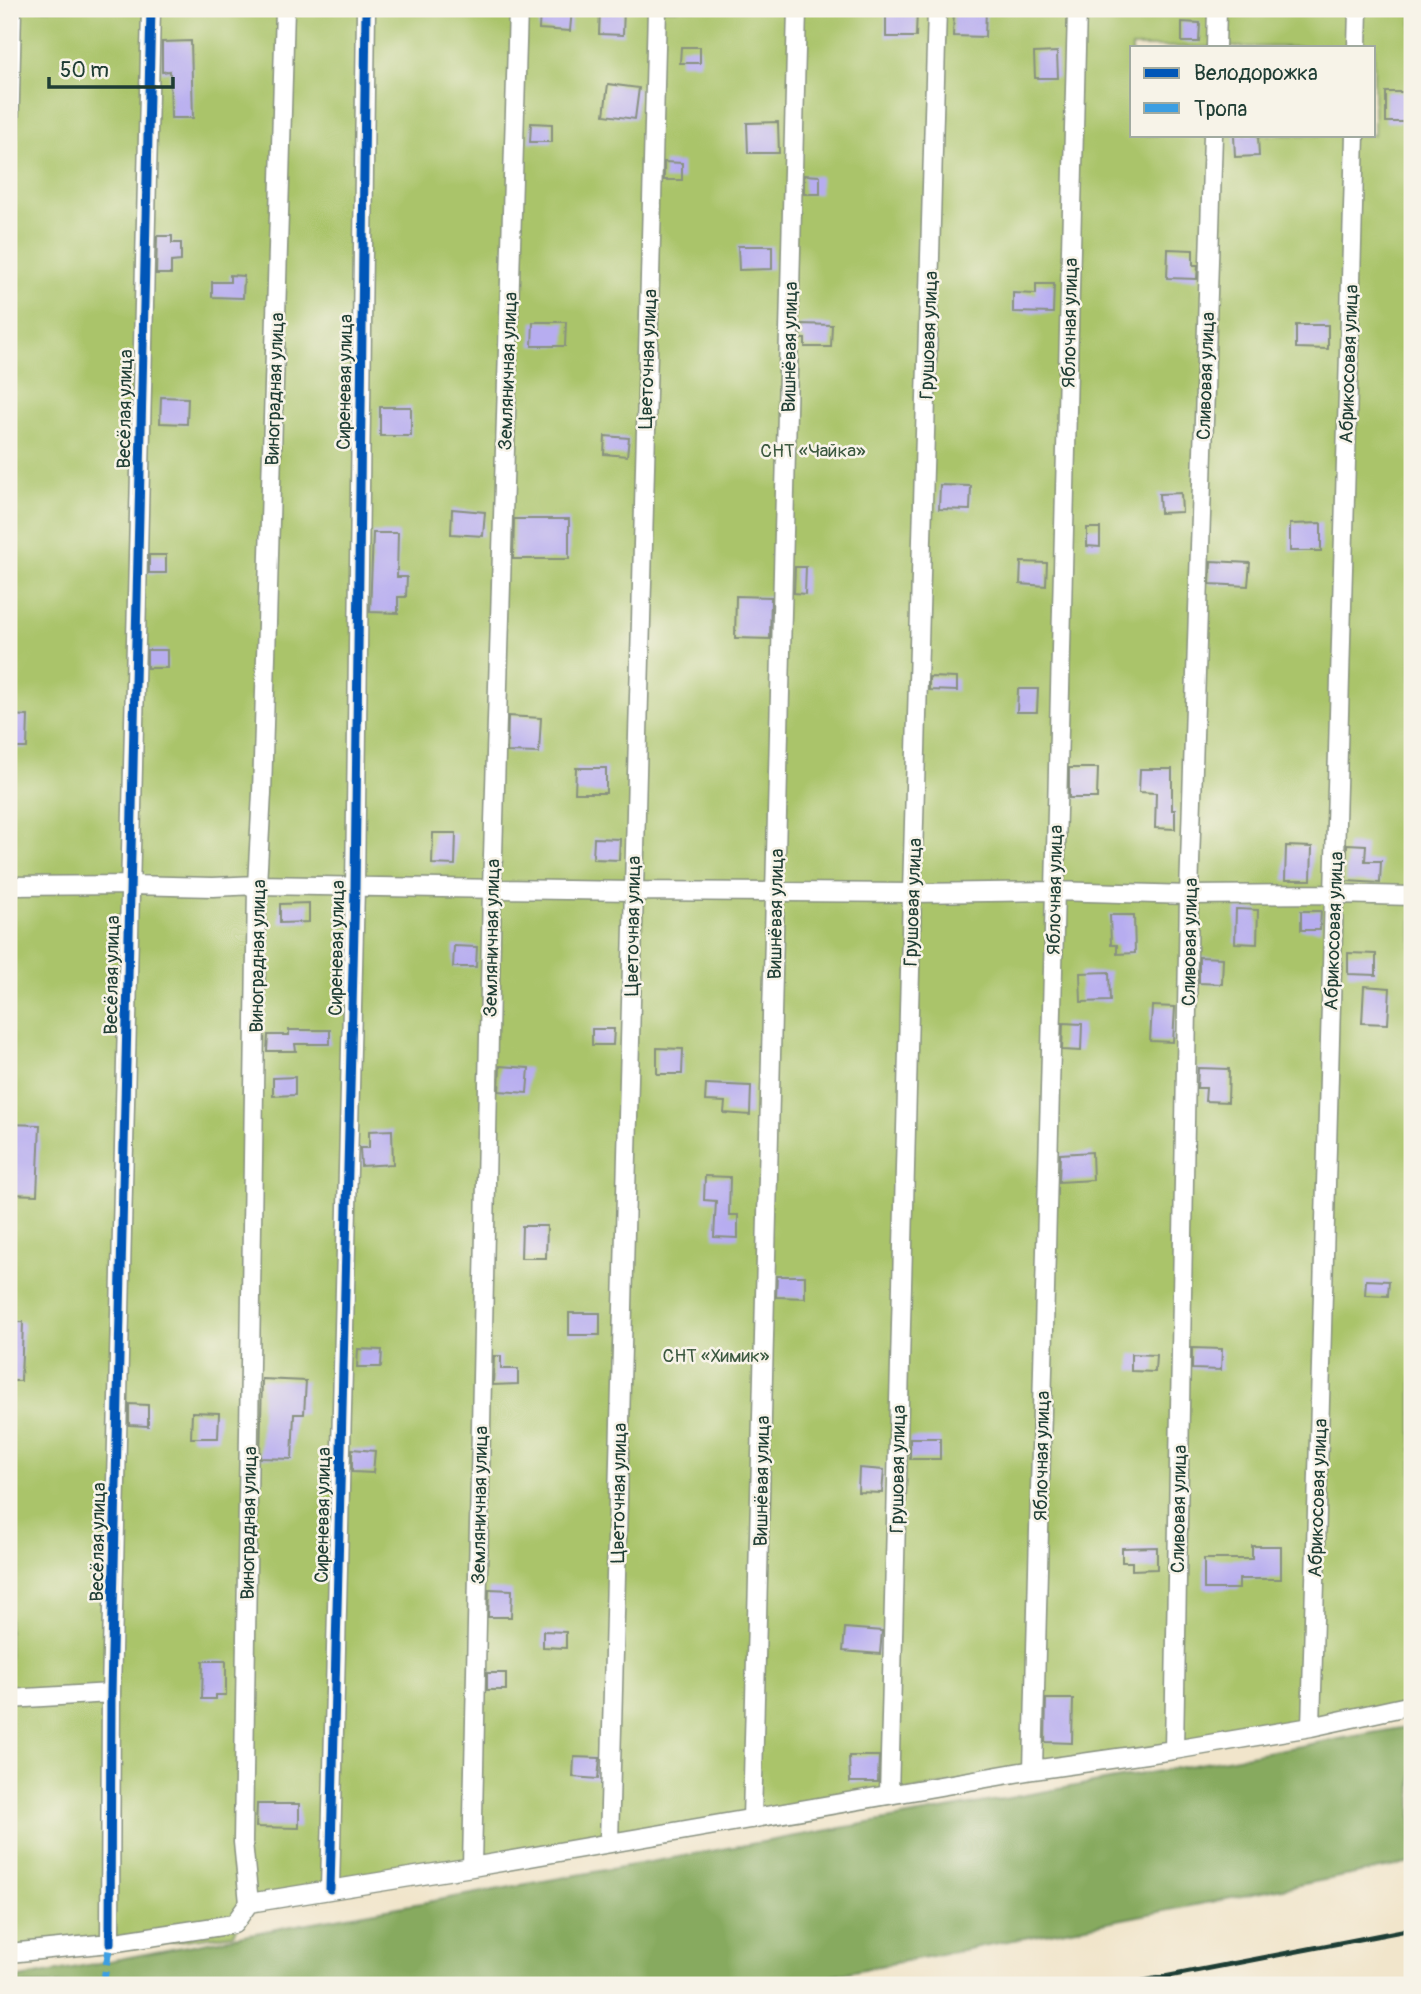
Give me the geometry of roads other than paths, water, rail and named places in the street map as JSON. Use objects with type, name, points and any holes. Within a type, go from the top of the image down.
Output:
[{"type":"street","points":[[9,140],[12,9]]},
{"type":"street","name":"Весёлая улица","points":[[110,1943],[111,1693],[151,9]]},
{"type":"street","name":"Виноградная улица","points":[[249,1903],[243,1842],[257,885],[263,779],[285,9]]},
{"type":"street","name":"Сиреневая улица","points":[[330,1889],[355,888],[366,9]]},
{"type":"street","name":"Земляничная улица","points":[[472,1867],[492,889],[518,9]]},
{"type":"street","name":"Цветочная улица","points":[[609,1843],[657,9]]},
{"type":"street","name":"Вишнёвая улица","points":[[752,1819],[797,9]]},
{"type":"street","name":"Грушовая улица","points":[[889,1795],[937,9]]},
{"type":"street","name":"Яблочная улица","points":[[1033,1770],[1077,9]]},
{"type":"street","points":[[1216,46],[1217,9]]},
{"type":"street","points":[[1357,46],[1358,9]]},
{"type":"street","name":"Сливовая улица","points":[[1174,1750],[1189,895],[1213,136]]},
{"type":"street","name":"Абрикосовая улица","points":[[1311,1727],[1354,136]]},
{"type":"street","points":[[9,886],[257,885],[633,891],[1054,891],[1189,895],[1412,896]]},
{"type":"street","points":[[9,1699],[111,1693]]},
{"type":"street","points":[[9,1953],[110,1943],[234,1924],[249,1903],[1033,1770],[1311,1727],[1412,1705]]},
{"type":"railway","points":[[1123,1985],[1412,1929]]},
{"type":"park label","name":"СНТ «Чайка»","points":[[813,450]]},
{"type":"park label","name":"СНТ «Химик»","points":[[716,1355]]}]
